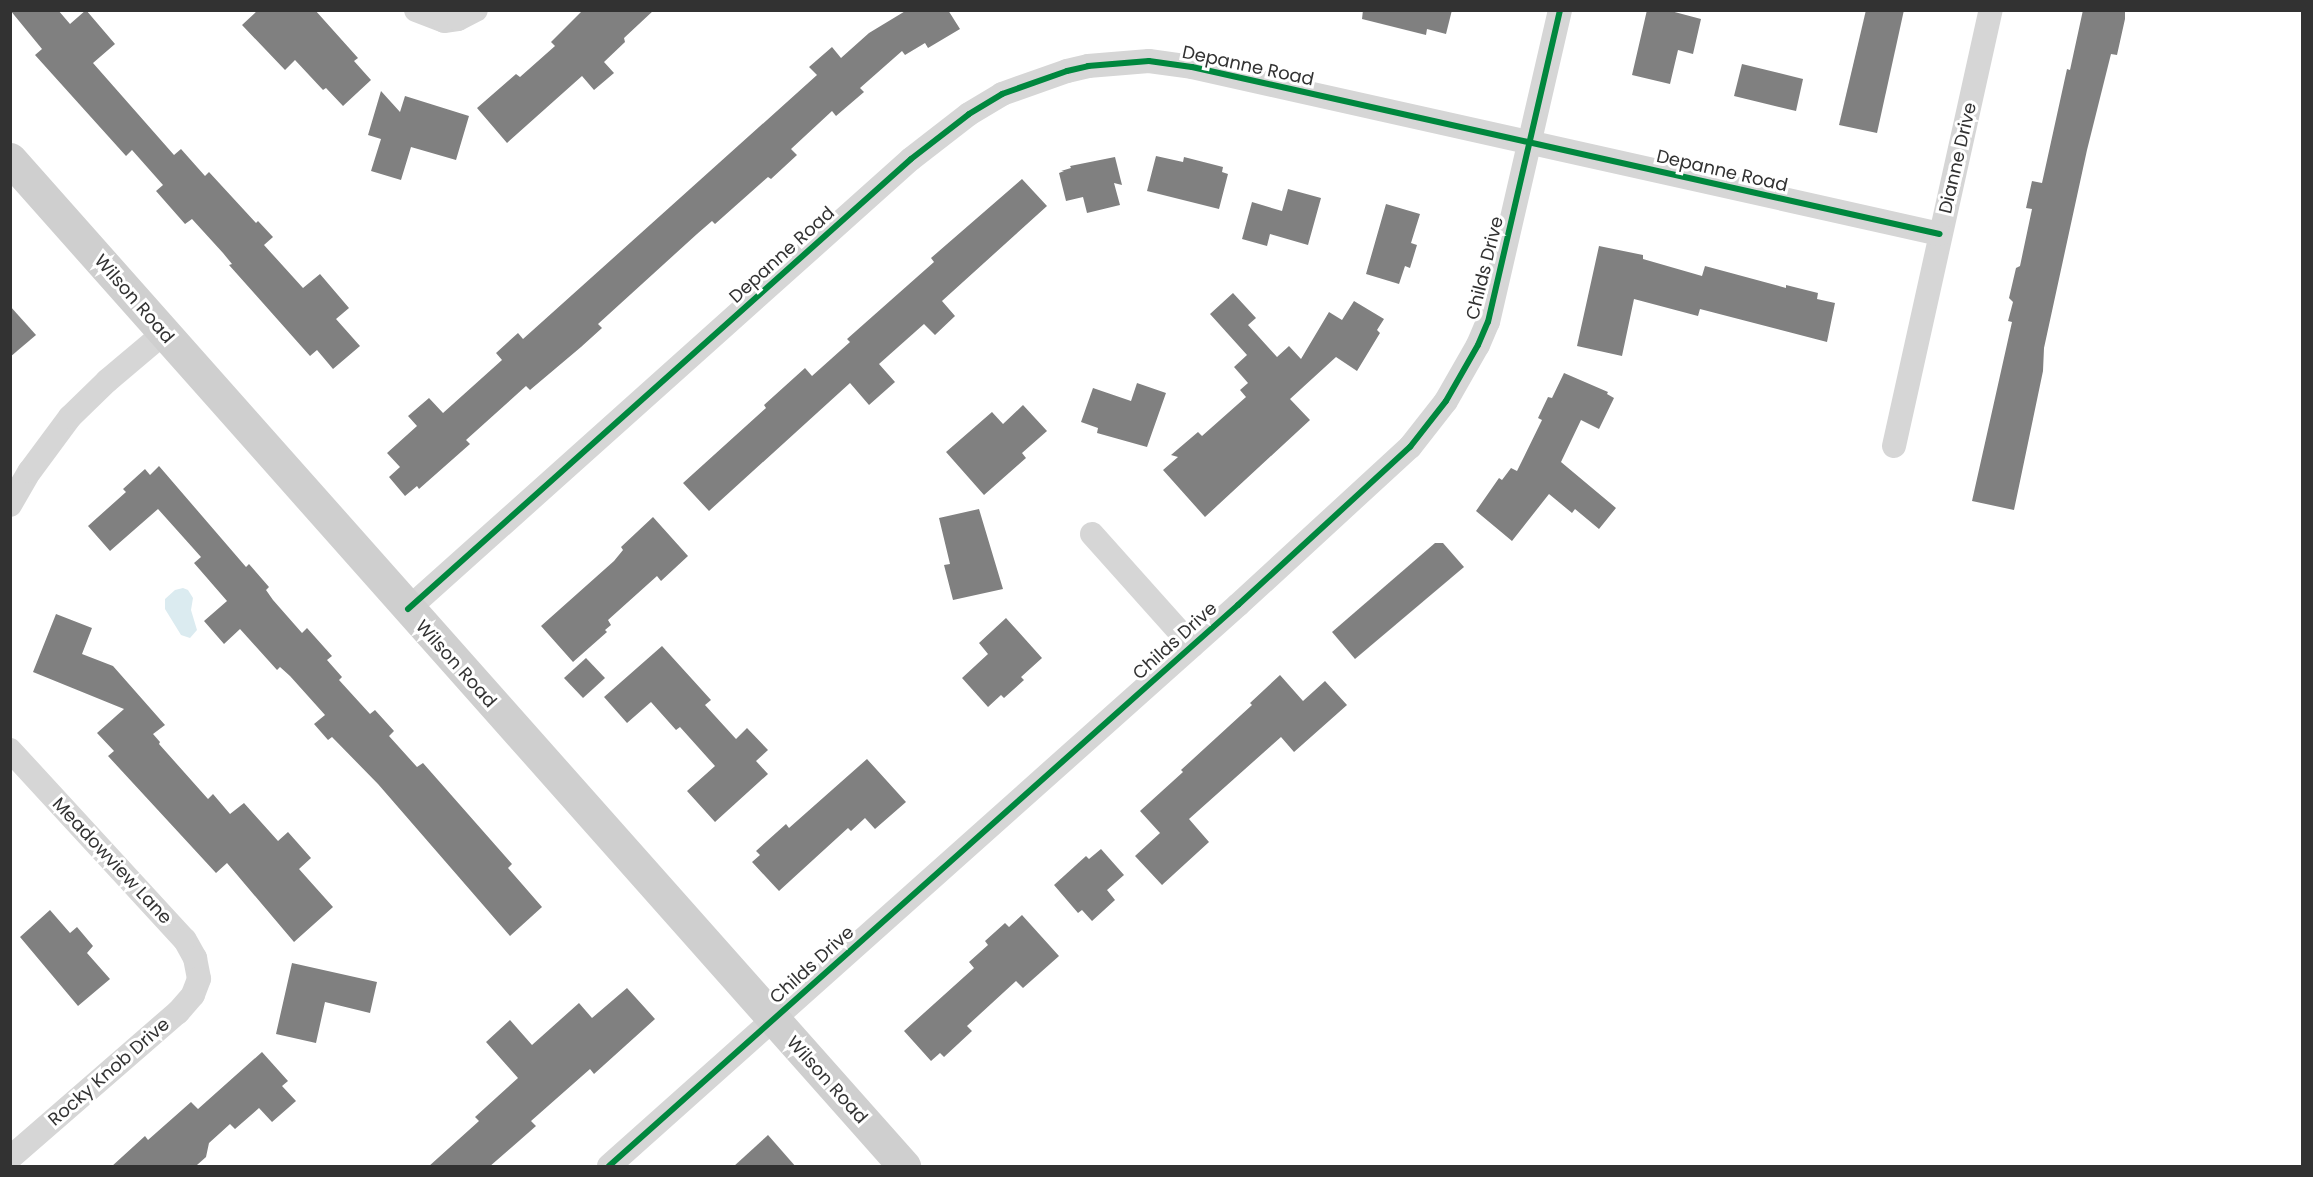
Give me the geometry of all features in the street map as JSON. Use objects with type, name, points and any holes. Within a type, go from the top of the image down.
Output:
[{"type":"street","points":[[416,10],[444,21],[458,19],[476,10]]},
{"type":"street","name":"Childs Drive","points":[[609,1167],[1192,646],[1410,447],[1446,401],[1479,345],[1488,322],[1531,144],[1560,10]]},
{"type":"street","name":"Dianne Drive","points":[[1894,446],[1991,10]]},
{"type":"street","name":"Depanne Road","points":[[408,609],[895,172],[938,137],[1002,94],[1044,78],[1088,66],[1149,61],[1192,67],[1940,234]]},
{"type":"street","name":"Wilson Road","points":[[10,159],[904,1167]]},
{"type":"street","points":[[10,505],[30,471],[70,417],[107,381],[164,333]]},
{"type":"street","points":[[1092,534],[1192,646]]},
{"type":"street","name":"Meadowview Lane","points":[[10,750],[185,940],[195,958],[199,979]]},
{"type":"street","name":"Rocky Knob Drive","points":[[10,1158],[178,1012],[193,995],[199,979]]},
{"type":"shaded area","points":[[183,588],[188,590],[193,598],[191,610],[197,630],[190,638],[181,635],[165,609],[165,599],[175,590]]},
{"type":"building","points":[[10,10],[58,10],[70,24],[86,10],[115,44],[93,63],[174,155],[181,149],[205,176],[209,172],[256,223],[258,221],[273,237],[264,245],[303,288],[320,274],[349,308],[336,319],[360,346],[333,369],[317,350],[310,356],[229,265],[232,264],[192,219],[185,224],[156,191],[163,185],[132,150],[126,156],[35,55],[42,49]]},
{"type":"building","points":[[258,10],[315,10],[358,58],[354,61],[371,80],[343,106],[326,88],[323,90],[295,60],[285,70],[242,25]]},
{"type":"building","points":[[583,10],[654,10],[624,38],[625,42],[604,62],[614,73],[594,90],[582,76],[507,143],[477,108],[516,74],[520,77],[555,46],[551,42]]},
{"type":"building","points":[[907,10],[948,10],[960,29],[928,48],[925,43],[905,55],[902,51],[860,88],[864,92],[836,116],[832,111],[791,149],[797,155],[771,179],[768,177],[715,224],[712,221],[598,324],[602,328],[581,347],[530,390],[526,386],[466,440],[470,444],[419,489],[417,486],[405,496],[389,477],[400,467],[387,453],[417,426],[408,416],[429,398],[443,413],[502,360],[496,353],[518,333],[523,339],[817,75],[809,67],[832,47],[841,58],[869,33]]},
{"type":"building","points":[[1363,10],[1452,10],[1446,34],[1427,29],[1426,35],[1362,19]]},
{"type":"building","points":[[1647,10],[1667,10],[1701,19],[1693,54],[1678,50],[1670,84],[1632,75]]},
{"type":"building","points":[[1866,10],[1904,10],[1877,133],[1839,125]]},
{"type":"building","points":[[2083,10],[2125,10],[2125,19],[2117,55],[2111,54],[2087,150],[2044,348],[2043,371],[2014,510],[1972,501],[2012,322],[2008,321],[2013,302],[2009,298],[2016,268],[2020,266],[2032,209],[2026,208],[2032,181],[2042,183],[2067,69],[2070,70]]},
{"type":"building","points":[[1742,64],[1803,79],[1796,111],[1734,96]]},
{"type":"building","points":[[381,91],[400,112],[405,96],[469,116],[456,160],[411,147],[401,180],[371,171],[381,139],[368,135]]},
{"type":"building","points":[[1156,156],[1183,162],[1184,157],[1223,167],[1222,172],[1228,174],[1219,209],[1147,191]]},
{"type":"building","points":[[1115,157],[1122,185],[1114,183],[1120,205],[1087,213],[1083,197],[1066,201],[1059,173],[1064,171],[1061,171],[1071,168],[1070,166]]},
{"type":"building","points":[[1022,179],[1047,206],[942,301],[955,316],[935,335],[924,324],[879,364],[895,382],[869,405],[850,383],[709,511],[683,483],[766,408],[764,405],[805,368],[812,376],[850,342],[847,339],[934,262],[931,258]]},
{"type":"building","points":[[1288,189],[1321,198],[1308,245],[1270,234],[1267,246],[1242,239],[1252,202],[1282,211]]},
{"type":"building","points":[[1386,204],[1420,214],[1411,243],[1417,245],[1410,268],[1405,266],[1399,284],[1366,274]]},
{"type":"building","points":[[1599,246],[1643,255],[1643,259],[1702,276],[1705,266],[1786,288],[1786,285],[1818,293],[1817,299],[1835,303],[1827,342],[1700,309],[1698,316],[1634,299],[1622,356],[1577,346]]},
{"type":"building","points":[[1233,293],[1256,318],[1248,325],[1277,357],[1289,346],[1301,359],[1329,312],[1342,320],[1354,301],[1384,319],[1377,330],[1380,333],[1357,371],[1336,357],[1290,399],[1310,420],[1205,517],[1163,470],[1178,457],[1171,455],[1198,432],[1202,436],[1246,397],[1240,390],[1248,383],[1234,367],[1247,355],[1210,314]]},
{"type":"building","points":[[10,306],[36,335],[10,357]]},
{"type":"building","points":[[1564,373],[1608,392],[1607,394],[1614,398],[1599,429],[1581,420],[1561,462],[1616,508],[1599,529],[1575,509],[1572,513],[1549,494],[1512,541],[1476,511],[1499,478],[1502,480],[1511,468],[1517,471],[1542,420],[1538,418],[1548,397],[1552,398]]},
{"type":"building","points":[[1137,383],[1166,393],[1147,447],[1097,433],[1098,428],[1081,422],[1093,388],[1131,401]]},
{"type":"building","points":[[1023,405],[1047,431],[1022,453],[1026,458],[984,495],[946,452],[992,412],[1003,424]]},
{"type":"building","points":[[159,466],[246,567],[249,564],[269,587],[266,590],[273,600],[302,633],[307,628],[332,656],[327,660],[342,677],[339,680],[370,714],[375,710],[394,731],[389,736],[417,767],[423,763],[512,864],[508,868],[542,907],[510,936],[378,784],[332,737],[328,740],[314,724],[325,715],[290,676],[280,667],[277,670],[240,629],[224,644],[204,621],[227,601],[194,563],[201,557],[158,509],[110,551],[88,526],[126,492],[123,489],[145,469],[150,475]]},
{"type":"building","points":[[979,509],[1003,589],[953,600],[944,565],[950,564],[939,518]]},
{"type":"building","points":[[653,517],[688,556],[661,581],[657,576],[608,620],[611,625],[605,630],[607,632],[573,662],[541,626],[614,561],[623,550],[621,547]]},
{"type":"building","points":[[1435,543],[1443,543],[1464,567],[1355,659],[1332,632]]},
{"type":"building","points":[[56,614],[92,628],[82,654],[113,666],[165,725],[153,734],[160,742],[159,744],[208,799],[213,794],[230,814],[244,803],[278,841],[288,832],[311,858],[299,869],[333,907],[294,942],[227,863],[216,873],[108,756],[114,751],[97,733],[124,709],[33,672]]},
{"type":"building","points":[[1006,618],[1042,658],[1021,677],[1024,680],[1004,698],[1001,695],[988,707],[962,678],[988,654],[979,643]]},
{"type":"building","points":[[662,646],[711,700],[705,705],[736,739],[747,728],[768,750],[756,761],[768,774],[715,822],[687,791],[715,766],[680,727],[676,730],[651,702],[627,723],[604,697]]},
{"type":"building","points":[[586,658],[605,678],[583,698],[564,678]]},
{"type":"building","points":[[1280,675],[1303,701],[1325,681],[1347,705],[1294,752],[1281,737],[1189,819],[1209,842],[1162,885],[1135,856],[1160,833],[1140,811],[1252,705],[1250,703]]},
{"type":"building","points":[[867,759],[906,802],[875,829],[865,818],[851,831],[848,828],[779,891],[752,862],[760,855],[756,851],[786,824],[789,828]]},
{"type":"building","points":[[1101,849],[1124,875],[1107,890],[1115,900],[1092,921],[1082,910],[1078,913],[1054,885],[1086,856],[1089,859]]},
{"type":"building","points":[[50,910],[70,933],[77,927],[93,946],[87,953],[110,979],[78,1006],[20,937]]},
{"type":"building","points":[[1022,915],[1059,956],[1023,988],[1016,981],[967,1026],[972,1031],[944,1057],[940,1053],[931,1061],[904,1031],[974,968],[969,962],[988,945],[985,941],[1005,923],[1009,927]]},
{"type":"building","points":[[292,963],[377,982],[370,1013],[325,1002],[316,1043],[276,1034]]},
{"type":"building","points":[[627,988],[655,1019],[594,1074],[590,1069],[531,1121],[536,1126],[489,1167],[428,1167],[479,1121],[475,1117],[518,1078],[486,1042],[510,1020],[532,1045],[579,1003],[592,1018]]},
{"type":"building","points":[[262,1052],[288,1081],[282,1086],[296,1101],[272,1122],[259,1108],[235,1129],[230,1124],[209,1143],[206,1157],[197,1165],[111,1167],[145,1136],[148,1140],[191,1102],[198,1109]]},
{"type":"building","points":[[768,1135],[796,1167],[733,1167]]},
{"type":"cycle path","points":[[609,1166],[1238,605],[1410,447],[1446,401],[1478,345],[1488,322],[1560,10]]},
{"type":"cycle path","points":[[408,609],[911,159],[969,114],[1002,94],[1067,71],[1088,66],[1149,61],[1192,67],[1940,234]]}]
